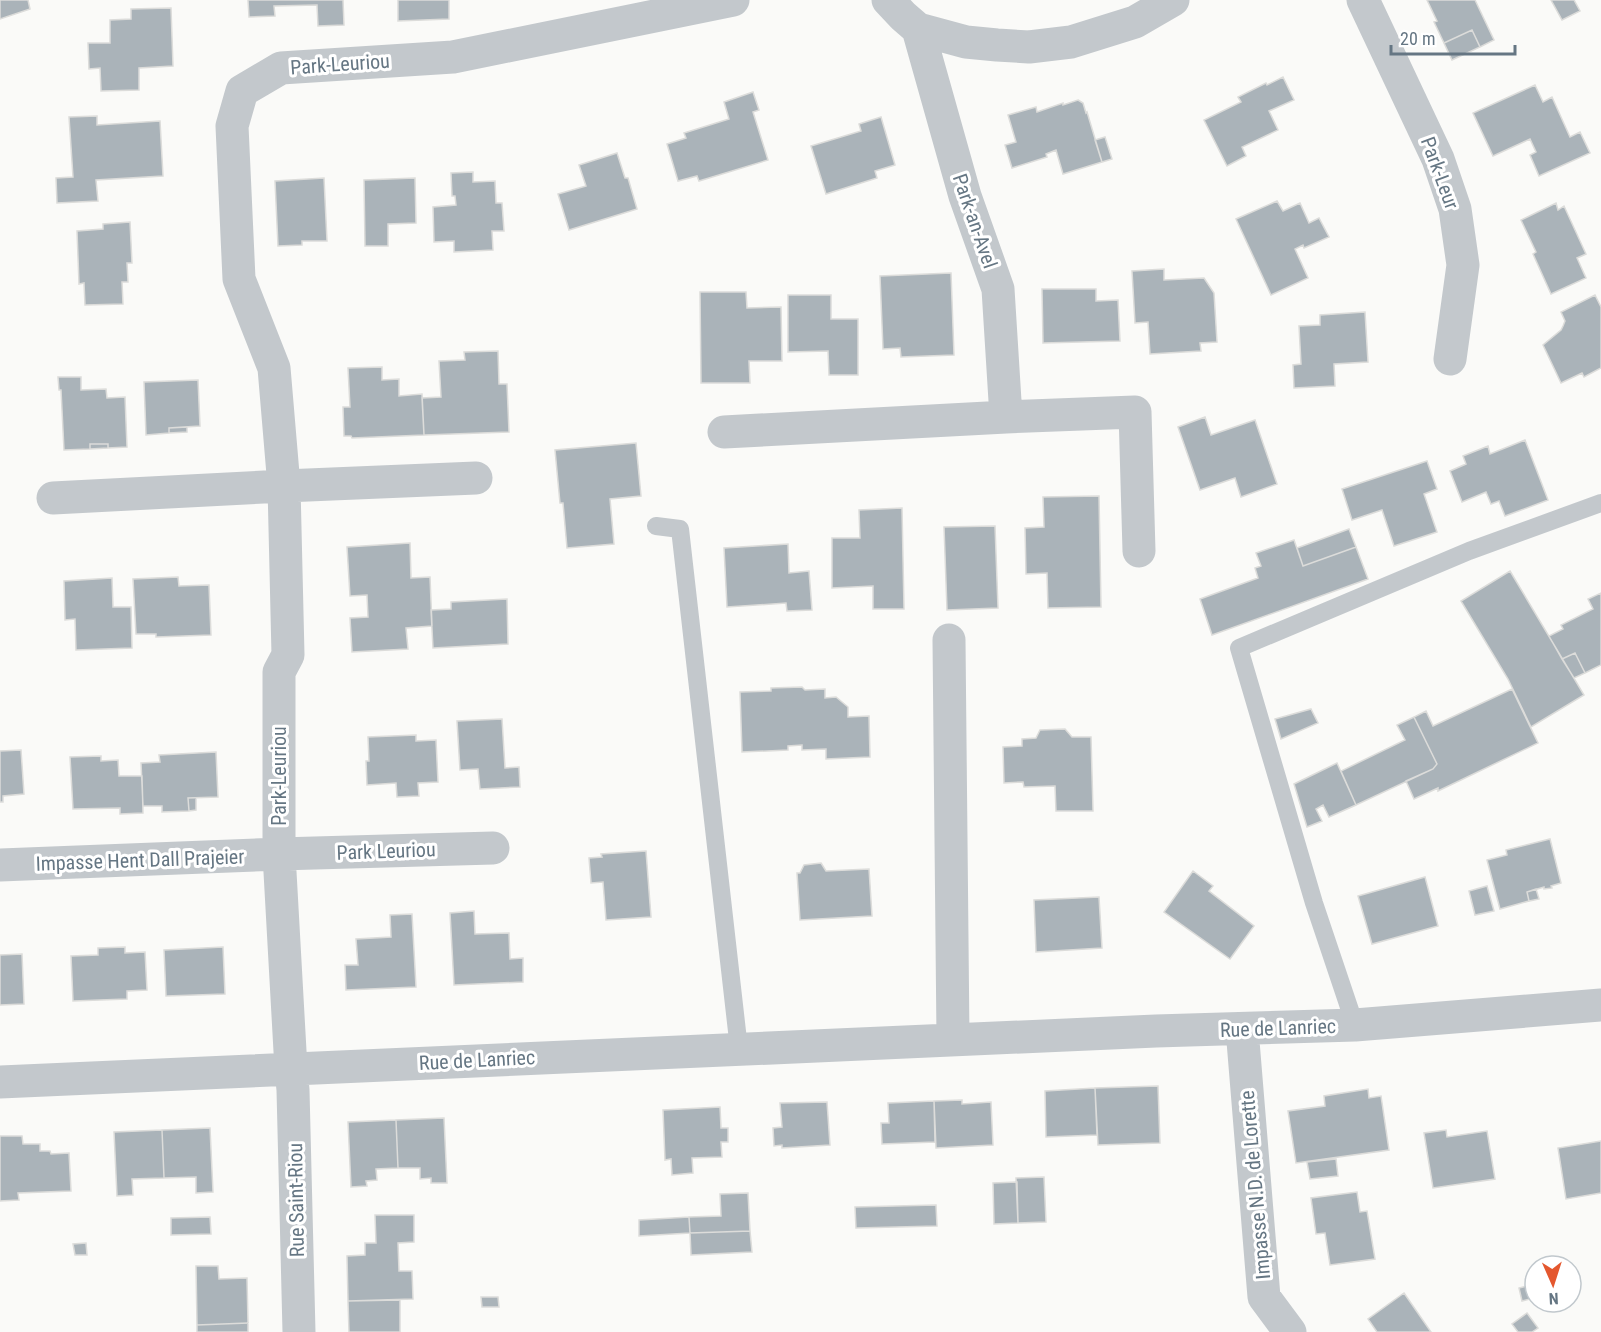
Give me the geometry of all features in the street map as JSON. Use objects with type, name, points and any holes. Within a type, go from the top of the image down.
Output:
[{"type":"street","name":"Park-Leuriou","points":[[291,1069],[279,854],[279,672],[288,655],[284,486],[274,368],[239,279],[232,126],[242,91],[281,68],[453,57],[733,0]]},
{"type":"street","points":[[888,0],[918,30],[966,42],[1029,47],[1071,42],[1135,22],[1173,0]]},
{"type":"street","name":"Park-Leur","points":[[1363,0],[1438,159],[1455,209],[1463,265],[1450,358]]},
{"type":"street","name":"Park-an-Avel","points":[[918,30],[965,196],[998,289],[1006,417]]},
{"type":"street","points":[[724,432],[1136,412],[1139,551]]},
{"type":"street","points":[[53,498],[476,478]]},
{"type":"street","points":[[949,640],[953,1040]]},
{"type":"street","name":"Park Leuriou","points":[[279,854],[493,848]]},
{"type":"street","name":"Impasse Hent Dall Prajeier","points":[[0,865],[279,854]]},
{"type":"street","name":"Rue de Lanriec","points":[[0,1082],[1156,1031],[1355,1025],[1601,1005]]},
{"type":"street","name":"Impasse N.D. de Lorette","points":[[1242,1029],[1264,1297],[1290,1332]]},
{"type":"street","name":"Rue Saint-Riou","points":[[291,1069],[299,1332]]},
{"type":"lane","points":[[1355,1025],[1314,903],[1239,648],[1469,551],[1601,503]]},
{"type":"lane","points":[[656,526],[680,529],[739,1049]]},
{"type":"building","points":[[0,0],[28,0],[30,9],[0,19]]},
{"type":"building","points":[[248,0],[343,0],[344,25],[318,26],[317,5],[274,6],[275,16],[249,17]]},
{"type":"building","points":[[398,0],[449,0],[449,19],[398,21]]},
{"type":"building","points":[[1427,0],[1475,0],[1494,40],[1480,47],[1472,30],[1444,43]]},
{"type":"building","points":[[1551,0],[1574,0],[1580,11],[1562,20]]},
{"type":"building","points":[[171,8],[173,66],[139,68],[139,90],[101,91],[100,68],[89,69],[88,43],[110,43],[110,20],[131,19],[131,9]]},
{"type":"building","points":[[1472,30],[1480,47],[1452,60],[1444,43]]},
{"type":"building","points":[[1283,77],[1294,100],[1269,111],[1278,130],[1242,147],[1246,156],[1227,166],[1204,120],[1241,102],[1238,97]]},
{"type":"building","points":[[1535,85],[1543,102],[1552,97],[1570,137],[1580,132],[1590,153],[1539,176],[1530,155],[1536,152],[1530,139],[1493,156],[1473,113]]},
{"type":"building","points":[[753,92],[759,110],[753,112],[768,160],[699,181],[697,176],[678,181],[667,144],[686,138],[684,133],[729,119],[724,102]]},
{"type":"building","points":[[1078,100],[1083,103],[1087,112],[1102,162],[1063,174],[1056,150],[1046,154],[1047,157],[1012,168],[1005,145],[1016,142],[1008,115],[1036,107],[1037,112]]},
{"type":"building","points":[[97,116],[97,125],[160,121],[163,176],[96,180],[98,201],[57,203],[56,178],[73,177],[69,117]]},
{"type":"building","points":[[881,117],[895,165],[875,171],[877,178],[826,194],[811,146],[861,131],[859,124]]},
{"type":"building","points":[[1105,137],[1112,159],[1102,162],[1095,140]]},
{"type":"building","points":[[617,153],[625,178],[628,178],[637,209],[569,230],[558,194],[586,186],[579,165]]},
{"type":"building","points":[[473,172],[473,182],[495,181],[496,203],[502,203],[504,231],[492,231],[493,250],[454,252],[454,241],[434,242],[433,207],[456,205],[455,196],[452,196],[451,173]]},
{"type":"building","points":[[324,178],[327,241],[302,241],[302,245],[278,246],[275,181]]},
{"type":"building","points":[[415,178],[416,223],[388,224],[388,246],[365,246],[364,180]]},
{"type":"building","points":[[1277,201],[1283,211],[1300,203],[1309,223],[1319,218],[1329,237],[1304,248],[1303,245],[1295,249],[1308,278],[1271,295],[1236,219]]},
{"type":"building","points":[[1556,203],[1558,210],[1564,206],[1586,254],[1577,258],[1586,278],[1551,294],[1533,254],[1536,252],[1521,220]]},
{"type":"building","points":[[130,222],[132,263],[127,263],[128,282],[122,282],[123,304],[85,305],[84,283],[79,284],[77,231],[103,229],[103,224]]},
{"type":"building","points":[[1164,269],[1164,280],[1204,278],[1214,293],[1217,342],[1200,343],[1201,351],[1150,354],[1148,322],[1135,323],[1132,271]]},
{"type":"building","points":[[951,273],[954,355],[901,357],[900,348],[883,349],[880,276]]},
{"type":"building","points":[[1042,289],[1096,289],[1096,301],[1118,300],[1120,341],[1043,343]]},
{"type":"building","points":[[700,292],[746,292],[747,308],[781,307],[782,361],[749,361],[750,383],[701,383]]},
{"type":"building","points":[[788,295],[831,295],[831,319],[858,319],[858,375],[829,375],[828,351],[788,352]]},
{"type":"building","points":[[1595,295],[1601,307],[1601,368],[1584,377],[1582,373],[1561,383],[1543,345],[1561,330],[1565,321],[1561,312]]},
{"type":"building","points":[[1365,312],[1368,362],[1334,364],[1335,386],[1294,388],[1293,365],[1301,364],[1299,326],[1320,325],[1320,315]]},
{"type":"building","points":[[498,351],[499,384],[507,384],[509,432],[424,435],[422,398],[441,397],[439,361],[465,360],[464,352]]},
{"type":"building","points":[[382,367],[382,380],[399,379],[399,396],[422,394],[424,435],[352,438],[344,436],[343,407],[350,407],[348,368]]},
{"type":"building","points":[[58,377],[81,377],[81,390],[106,389],[107,398],[125,397],[127,447],[108,448],[108,444],[90,444],[90,449],[64,450],[61,390],[59,390]]},
{"type":"building","points":[[198,380],[200,426],[169,428],[169,433],[146,435],[144,382]]},
{"type":"building","points":[[1205,417],[1211,435],[1255,420],[1277,484],[1241,497],[1235,478],[1200,490],[1178,427]]},
{"type":"building","points":[[187,427],[187,432],[169,433],[169,428]]},
{"type":"building","points":[[1525,440],[1548,500],[1505,516],[1499,501],[1491,504],[1486,492],[1462,502],[1450,471],[1466,464],[1463,456],[1488,446],[1490,454]]},
{"type":"building","points":[[636,443],[641,496],[610,499],[614,544],[567,548],[555,450]]},
{"type":"building","points":[[90,444],[108,444],[108,448],[90,449]]},
{"type":"building","points":[[1427,461],[1437,489],[1424,494],[1437,532],[1394,546],[1382,510],[1352,520],[1342,489]]},
{"type":"building","points":[[1099,496],[1101,607],[1048,608],[1047,573],[1026,574],[1025,528],[1044,527],[1043,497]]},
{"type":"building","points":[[902,508],[904,609],[873,609],[873,586],[832,588],[832,538],[860,538],[859,510]]},
{"type":"building","points":[[995,526],[998,608],[947,610],[944,527]]},
{"type":"building","points":[[1349,529],[1356,547],[1303,566],[1297,548]]},
{"type":"building","points":[[1294,540],[1303,566],[1356,547],[1368,579],[1212,635],[1200,599],[1258,578],[1255,568],[1261,566],[1256,553]]},
{"type":"building","points":[[410,543],[411,578],[430,577],[432,626],[406,628],[408,649],[352,652],[350,618],[368,617],[367,595],[350,596],[347,547]]},
{"type":"building","points":[[788,544],[789,573],[809,571],[812,610],[787,611],[786,603],[727,607],[724,548]]},
{"type":"building","points":[[1510,571],[1584,695],[1531,727],[1508,679],[1461,601]]},
{"type":"building","points":[[178,577],[179,586],[209,585],[211,635],[156,637],[156,634],[136,634],[133,579]]},
{"type":"building","points":[[112,578],[113,607],[131,607],[132,648],[76,650],[75,619],[65,620],[64,581]]},
{"type":"building","points":[[1601,593],[1601,665],[1585,673],[1575,653],[1562,659],[1549,636],[1563,629],[1561,625],[1593,609],[1588,599]]},
{"type":"building","points":[[507,599],[508,644],[433,648],[431,610],[451,609],[451,602]]},
{"type":"building","points":[[1575,653],[1585,673],[1574,678],[1562,659]]},
{"type":"building","points":[[802,687],[805,690],[825,689],[825,698],[836,697],[848,707],[848,717],[869,716],[870,757],[826,759],[826,749],[802,750],[802,745],[788,746],[788,750],[742,752],[740,692]]},
{"type":"building","points":[[1512,689],[1538,743],[1438,791],[1438,788],[1414,799],[1406,781],[1433,769],[1437,764],[1414,717],[1426,711],[1433,726]]},
{"type":"building","points":[[1311,709],[1318,723],[1281,739],[1275,719]]},
{"type":"building","points":[[1414,717],[1437,764],[1433,769],[1356,805],[1341,771],[1405,740],[1397,725]]},
{"type":"building","points":[[502,719],[505,768],[519,767],[520,787],[480,789],[478,769],[460,770],[457,721]]},
{"type":"building","points":[[1065,729],[1072,737],[1091,737],[1093,811],[1056,811],[1055,786],[1024,787],[1023,782],[1004,783],[1003,747],[1022,746],[1022,739],[1036,738],[1040,730]]},
{"type":"building","points":[[416,735],[416,741],[436,740],[438,782],[418,783],[419,796],[397,797],[396,783],[367,785],[368,737]]},
{"type":"building","points":[[21,750],[24,794],[3,796],[3,802],[0,802],[0,751]]},
{"type":"building","points":[[216,752],[218,797],[188,798],[189,811],[162,812],[162,806],[143,806],[141,763],[160,762],[159,755]]},
{"type":"building","points":[[101,756],[101,761],[118,760],[119,776],[142,776],[143,813],[120,814],[120,808],[73,809],[70,757]]},
{"type":"building","points":[[1337,763],[1356,805],[1329,817],[1323,805],[1316,809],[1322,821],[1307,827],[1294,784]]},
{"type":"building","points":[[188,798],[196,798],[196,810],[189,811]]},
{"type":"building","points":[[1550,839],[1561,883],[1551,886],[1552,888],[1544,889],[1544,887],[1527,892],[1529,901],[1500,909],[1487,860],[1507,855],[1506,850]]},
{"type":"building","points":[[646,851],[651,917],[606,920],[603,882],[591,883],[589,858],[602,857],[601,854]]},
{"type":"building","points":[[821,863],[826,871],[869,869],[872,916],[800,920],[797,873],[800,873],[804,865]]},
{"type":"building","points":[[1193,871],[1213,886],[1209,891],[1254,926],[1230,959],[1164,912]]},
{"type":"building","points":[[1425,877],[1438,926],[1372,944],[1358,896]]},
{"type":"building","points":[[1487,886],[1494,911],[1475,915],[1469,891]]},
{"type":"building","points":[[1536,889],[1539,899],[1529,901],[1527,892]]},
{"type":"building","points":[[1099,897],[1102,948],[1036,952],[1034,900]]},
{"type":"building","points":[[474,911],[475,934],[509,933],[510,959],[523,958],[523,982],[454,985],[450,913]]},
{"type":"building","points":[[412,914],[416,987],[346,990],[345,965],[358,965],[356,939],[391,937],[390,915]]},
{"type":"building","points":[[125,947],[125,953],[145,952],[147,990],[127,991],[127,999],[73,1001],[71,956],[98,955],[98,948]]},
{"type":"building","points":[[223,947],[225,994],[166,996],[164,950]]},
{"type":"building","points":[[22,954],[24,1004],[0,1005],[0,955]]},
{"type":"building","points":[[1158,1086],[1160,1143],[1098,1145],[1095,1088]]},
{"type":"building","points":[[1095,1088],[1097,1135],[1046,1137],[1045,1091]]},
{"type":"building","points":[[1368,1089],[1369,1098],[1381,1096],[1389,1150],[1296,1163],[1288,1111],[1325,1106],[1324,1096]]},
{"type":"building","points":[[962,1100],[962,1104],[991,1102],[993,1145],[936,1148],[934,1101]]},
{"type":"building","points":[[934,1101],[935,1142],[882,1144],[881,1123],[889,1123],[888,1103]]},
{"type":"building","points":[[827,1102],[830,1145],[782,1148],[782,1145],[774,1146],[773,1128],[782,1127],[780,1103]]},
{"type":"building","points":[[720,1107],[721,1128],[728,1128],[728,1142],[721,1142],[722,1157],[692,1158],[693,1173],[672,1175],[671,1159],[665,1160],[663,1110]]},
{"type":"building","points":[[444,1118],[447,1183],[431,1183],[431,1178],[420,1179],[420,1168],[398,1168],[396,1120]]},
{"type":"building","points":[[396,1120],[398,1168],[376,1169],[377,1180],[366,1181],[367,1186],[351,1187],[348,1122]]},
{"type":"building","points":[[210,1128],[213,1192],[196,1193],[196,1177],[164,1178],[162,1130]]},
{"type":"building","points":[[162,1130],[164,1178],[132,1179],[133,1195],[117,1196],[114,1132]]},
{"type":"building","points":[[1446,1130],[1447,1137],[1487,1131],[1495,1179],[1433,1188],[1424,1133]]},
{"type":"building","points":[[0,1136],[22,1136],[23,1144],[40,1144],[40,1151],[50,1151],[51,1154],[69,1153],[71,1191],[18,1193],[19,1200],[0,1201]]},
{"type":"building","points":[[1601,1141],[1601,1193],[1566,1199],[1558,1148]]},
{"type":"building","points":[[1336,1159],[1338,1176],[1310,1179],[1307,1162]]},
{"type":"building","points":[[1044,1177],[1046,1222],[1018,1223],[1016,1178]]},
{"type":"building","points":[[1017,1182],[1018,1223],[994,1224],[993,1183]]},
{"type":"building","points":[[1357,1192],[1360,1212],[1367,1211],[1375,1259],[1330,1265],[1325,1233],[1316,1234],[1311,1198]]},
{"type":"building","points":[[748,1193],[750,1231],[690,1233],[689,1217],[721,1216],[720,1194]]},
{"type":"building","points":[[936,1205],[937,1226],[856,1228],[855,1207]]},
{"type":"building","points":[[375,1215],[414,1215],[414,1242],[398,1243],[399,1271],[412,1271],[413,1299],[348,1301],[347,1256],[365,1255],[365,1243],[376,1243]]},
{"type":"building","points":[[210,1217],[211,1234],[171,1235],[171,1218]]},
{"type":"building","points":[[689,1217],[690,1233],[639,1236],[639,1220]]},
{"type":"building","points":[[750,1231],[752,1252],[691,1255],[690,1233]]},
{"type":"building","points":[[86,1243],[87,1255],[75,1255],[73,1244]]},
{"type":"building","points":[[196,1266],[218,1266],[219,1279],[247,1278],[248,1323],[197,1325]]},
{"type":"building","points":[[1523,1287],[1523,1301],[1522,1301],[1519,1288]]},
{"type":"building","points":[[1404,1293],[1431,1332],[1377,1332],[1368,1319]]},
{"type":"building","points":[[481,1297],[498,1297],[499,1307],[482,1307]]},
{"type":"building","points":[[400,1300],[400,1332],[349,1332],[348,1301]]},
{"type":"building","points":[[1528,1314],[1538,1328],[1532,1332],[1518,1332],[1512,1324]]},
{"type":"building","points":[[248,1323],[248,1332],[197,1332],[197,1325]]}]
